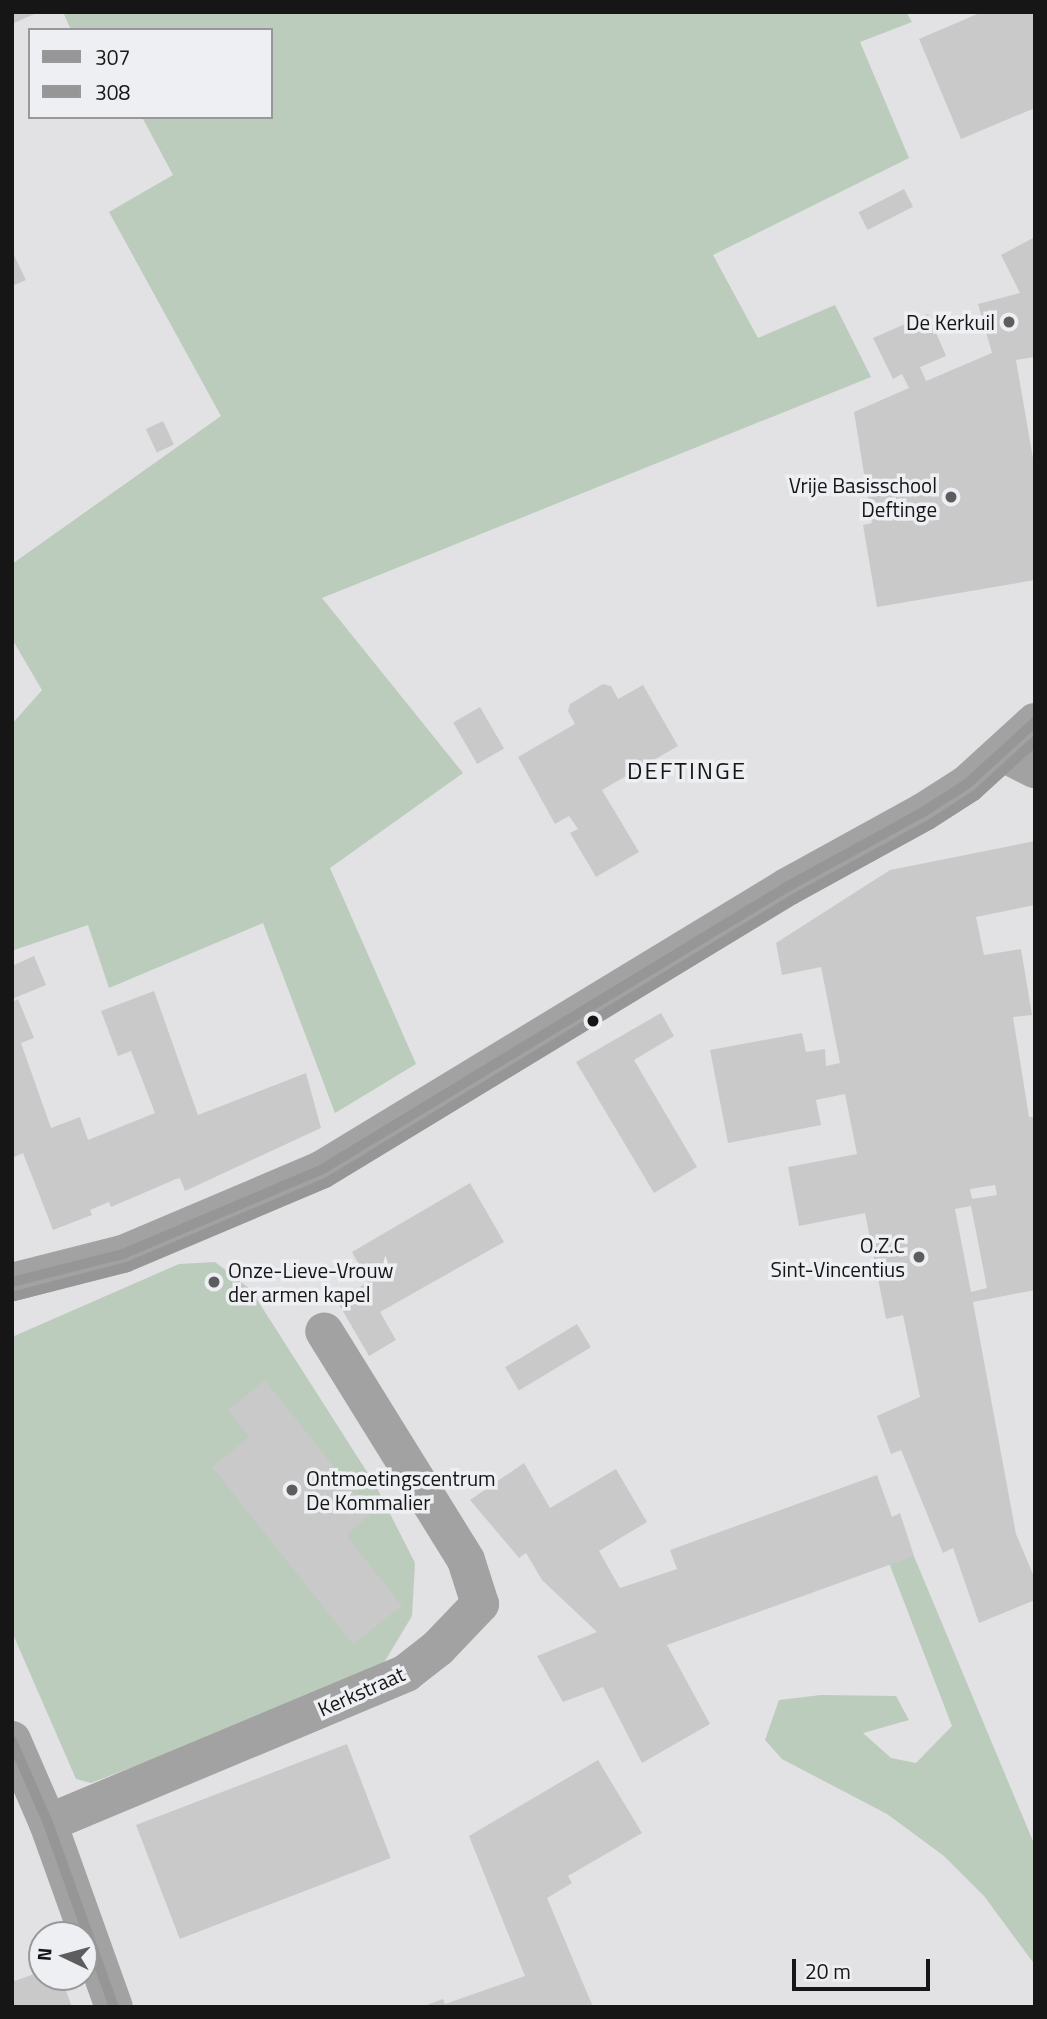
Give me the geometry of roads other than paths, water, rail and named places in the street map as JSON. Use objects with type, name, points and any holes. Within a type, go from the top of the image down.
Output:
[{"type":"street","points":[[12,1282],[123,1254],[321,1170],[787,887],[1019,761],[1035,722]]},
{"type":"street","name":"Kerkstraat","points":[[48,1823],[406,1673],[438,1648],[480,1604],[466,1560],[324,1331]]},
{"type":"street","points":[[12,1740],[48,1823],[114,2007]]},
{"type":"place","name":"De Kerkuil","points":[[1009,322]]},
{"type":"place","name":"Vrije Basisschool Deftinge","points":[[951,497]]},
{"type":"place","name":"O.Z.C Sint-Vincentius","points":[[919,1257]]},
{"type":"place","name":"Onze-Lieve-Vrouw der armen kapel","points":[[214,1282]]},
{"type":"place","name":"Ontmoetingscentrum De Kommalier","points":[[292,1490]]},
{"type":"district","name":"DEFTINGE","points":[[687,771]]}]
